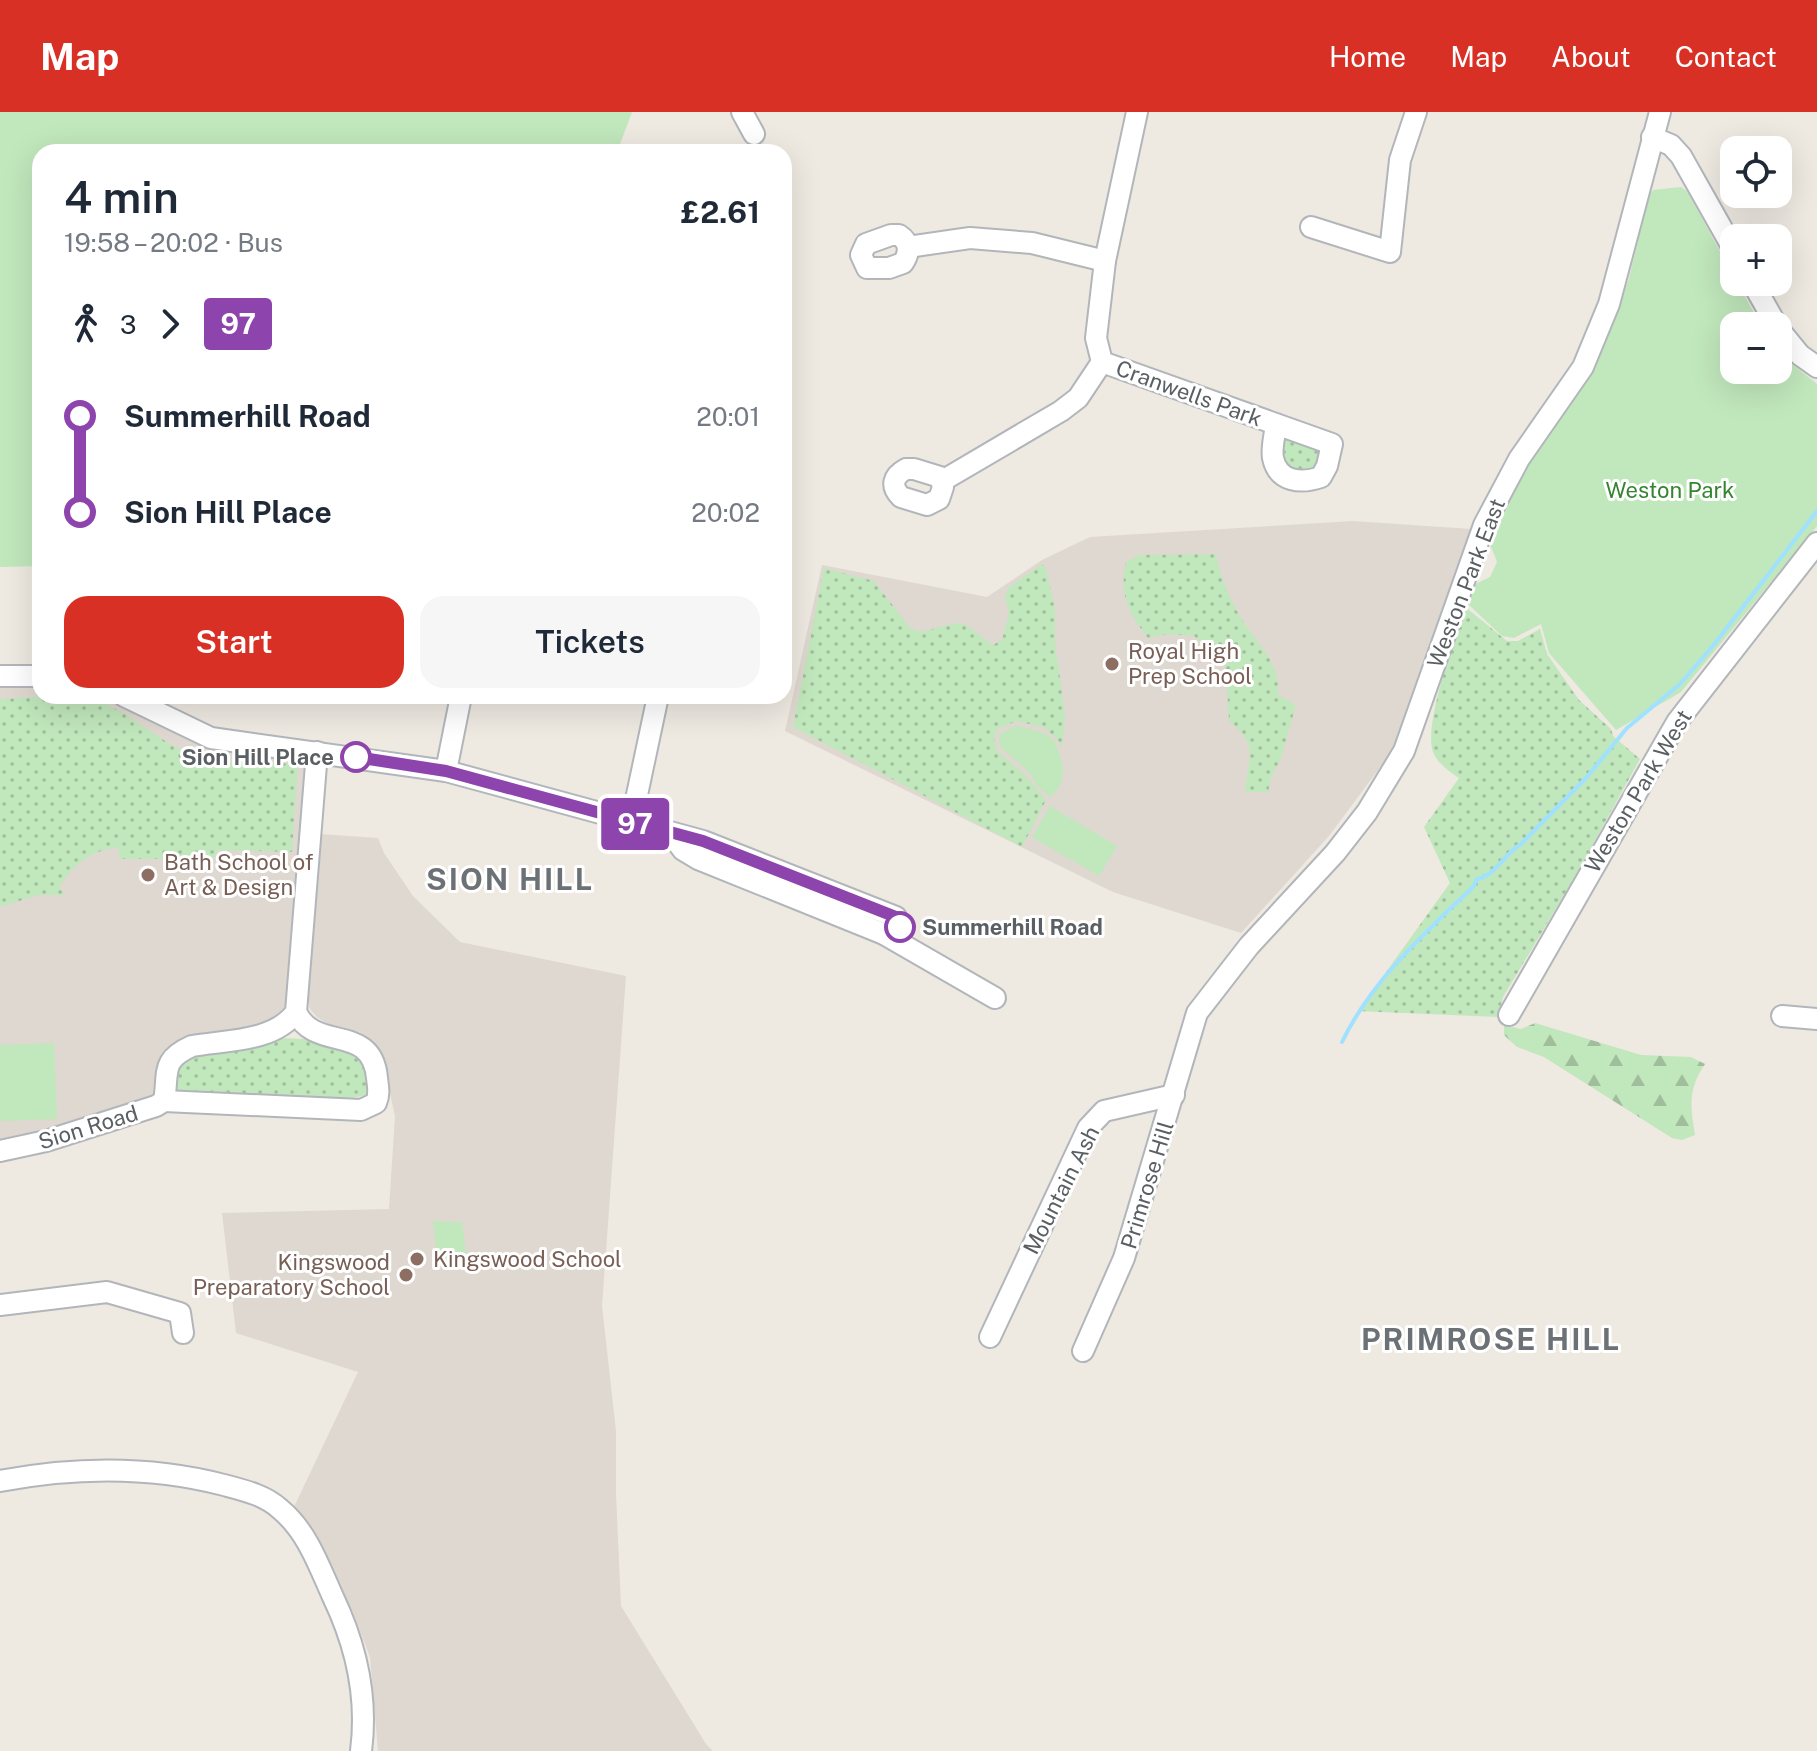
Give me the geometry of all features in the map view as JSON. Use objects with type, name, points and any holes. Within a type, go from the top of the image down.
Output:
[{"type":"street","points":[[742,112],[754,134]]},
{"type":"street","name":"Cranwells Park","points":[[942,481],[1061,411],[1078,398],[1102,362],[1096,338],[1105,261],[1137,112]]},
{"type":"street","points":[[1311,227],[1390,252],[1400,160],[1416,112]]},
{"type":"street","name":"Weston Park East","points":[[1197,1013],[1249,946],[1335,853],[1367,812],[1404,751],[1484,525],[1519,459],[1583,367],[1609,305],[1660,112]]},
{"type":"street","points":[[1652,137],[1671,145],[1681,156],[1720,225]]},
{"type":"street","points":[[908,247],[970,238],[1032,243],[1105,261]]},
{"type":"street","points":[[1792,345],[1817,367]]},
{"type":"street","name":"Cranwells Park","points":[[1102,362],[1276,424]]},
{"type":"street","name":"Weston Park West","points":[[1509,1015],[1677,722],[1817,543]]},
{"type":"street","points":[[0,676],[32,676]]},
{"type":"street","points":[[141,704],[211,738],[446,771],[703,841],[896,917],[900,927],[884,934],[995,998]]},
{"type":"street","points":[[446,771],[459,704]]},
{"type":"street","points":[[631,823],[656,704]]},
{"type":"street","points":[[164,1101],[361,1110],[376,1103],[379,1096],[376,1066],[371,1055],[360,1045],[312,1031],[302,1025],[296,1012],[317,752]]},
{"type":"street","name":"Sion Road","points":[[0,1151],[46,1141],[156,1106],[164,1101],[165,1072],[174,1057],[183,1050],[265,1034],[287,1025],[296,1012]]},
{"type":"street","name":"Primrose Hill","points":[[1083,1351],[1124,1258],[1197,1013]]},
{"type":"street","name":"Mountain Ash","points":[[990,1337],[1088,1128],[1104,1111],[1174,1095]]},
{"type":"street","points":[[0,1305],[107,1292],[180,1313],[183,1333]]},
{"type":"street","points":[[0,1481],[88,1470],[151,1471],[250,1492],[279,1507],[298,1527],[345,1622],[359,1671],[363,1731],[361,1751]]},
{"type":"shaded area","name":"Royal High Prep School","points":[[1353,521],[1471,529],[1396,746],[1329,836],[1241,933],[1113,892],[785,731],[822,565],[987,597],[1042,560],[1090,537]]},
{"type":"shaded area","name":"Bath School of Art & Design","points":[[0,681],[32,682],[32,704],[125,704],[183,734],[305,757],[285,1011],[276,1022],[182,1040],[166,1052],[158,1066],[158,1091],[155,1097],[106,1117],[0,1143]]},
{"type":"shaded area","name":"Kingswood School","points":[[319,834],[378,838],[384,853],[413,896],[460,942],[626,976],[602,1306],[616,1431],[621,1606],[713,1751],[378,1751],[370,1657],[353,1612],[314,1533],[294,1507],[358,1372],[236,1333],[222,1213],[389,1209],[395,1116],[381,1053],[362,1033],[328,1024],[317,1017],[310,1009],[308,1000]]},
{"type":"green space","points":[[0,112],[632,112],[620,144],[32,144],[32,566],[0,567]]},
{"type":"green space","name":"Weston Park","points":[[1681,187],[1687,191],[1720,251],[1720,296],[1745,296],[1753,312],[1720,312],[1720,384],[1792,384],[1792,364],[1817,384],[1817,526],[1681,692],[1616,730],[1549,653],[1541,624],[1514,638],[1502,636],[1468,604],[1471,586],[1490,577],[1497,562],[1490,544],[1491,529],[1616,311],[1629,279],[1648,198],[1653,190]]},
{"type":"green space","points":[[1280,432],[1326,448],[1317,473],[1283,468]]},
{"type":"green space","points":[[1216,554],[1233,603],[1272,663],[1278,695],[1296,705],[1268,792],[1245,792],[1250,753],[1245,738],[1229,721],[1226,668],[1194,636],[1167,634],[1148,638],[1130,611],[1125,593],[1126,562],[1140,555]]},
{"type":"green space","points":[[1042,564],[1046,568],[1055,609],[1055,642],[1065,715],[1062,748],[1046,728],[1017,721],[997,729],[994,738],[997,751],[1024,774],[1046,800],[1022,847],[793,727],[824,568],[874,581],[910,628],[921,632],[956,623],[966,625],[993,645],[1002,640],[1009,613],[1005,597],[1008,588]]},
{"type":"green space","points":[[1464,606],[1507,641],[1518,641],[1540,629],[1547,654],[1579,700],[1640,759],[1576,875],[1503,997],[1498,1017],[1358,1011],[1450,883],[1424,827],[1459,778],[1437,760],[1431,739],[1436,702]]},
{"type":"green space","points":[[32,697],[32,704],[105,704],[194,755],[232,762],[298,764],[292,852],[218,850],[213,859],[120,859],[118,847],[91,855],[70,872],[59,888],[66,895],[38,895],[0,907],[0,699]]},
{"type":"green space","points":[[1017,725],[1044,734],[1055,742],[1063,775],[1059,787],[1050,797],[1036,785],[1030,773],[1000,747],[999,735]]},
{"type":"green space","points":[[1050,806],[1117,846],[1099,876],[1032,837]]},
{"type":"green space","points":[[1535,1023],[1641,1055],[1691,1057],[1705,1064],[1692,1098],[1695,1135],[1682,1140],[1672,1138],[1544,1057],[1517,1047],[1504,1035],[1504,1025],[1521,1029]]},
{"type":"green space","points":[[283,1038],[333,1043],[361,1053],[371,1091],[342,1100],[174,1090],[177,1064],[196,1050]]},
{"type":"green space","points":[[54,1043],[57,1119],[0,1121],[0,1045]]},
{"type":"green space","points":[[433,1221],[462,1222],[467,1261],[438,1265]]},
{"type":"waterway","points":[[1342,1042],[1368,998],[1400,959],[1473,887],[1477,879],[1495,869],[1586,778],[1627,728],[1680,684],[1817,511]]},
{"type":"bus line","name":"97","points":[[356,757],[446,771],[703,841],[896,917],[900,927]]},
{"type":"place","name":"Royal High Prep School","points":[[1112,664]]},
{"type":"place","name":"Sion Hill Place","points":[[356,757]]},
{"type":"place","name":"Bath School of Art & Design","points":[[148,875]]},
{"type":"place","name":"Summerhill Road","points":[[900,927]]},
{"type":"place","name":"Kingswood School","points":[[417,1259]]},
{"type":"place","name":"Kingswood Preparatory School","points":[[406,1275]]},
{"type":"district","name":"SION HILL","points":[[510,880]]},
{"type":"district","name":"PRIMROSE HILL","points":[[1491,1340]]}]
